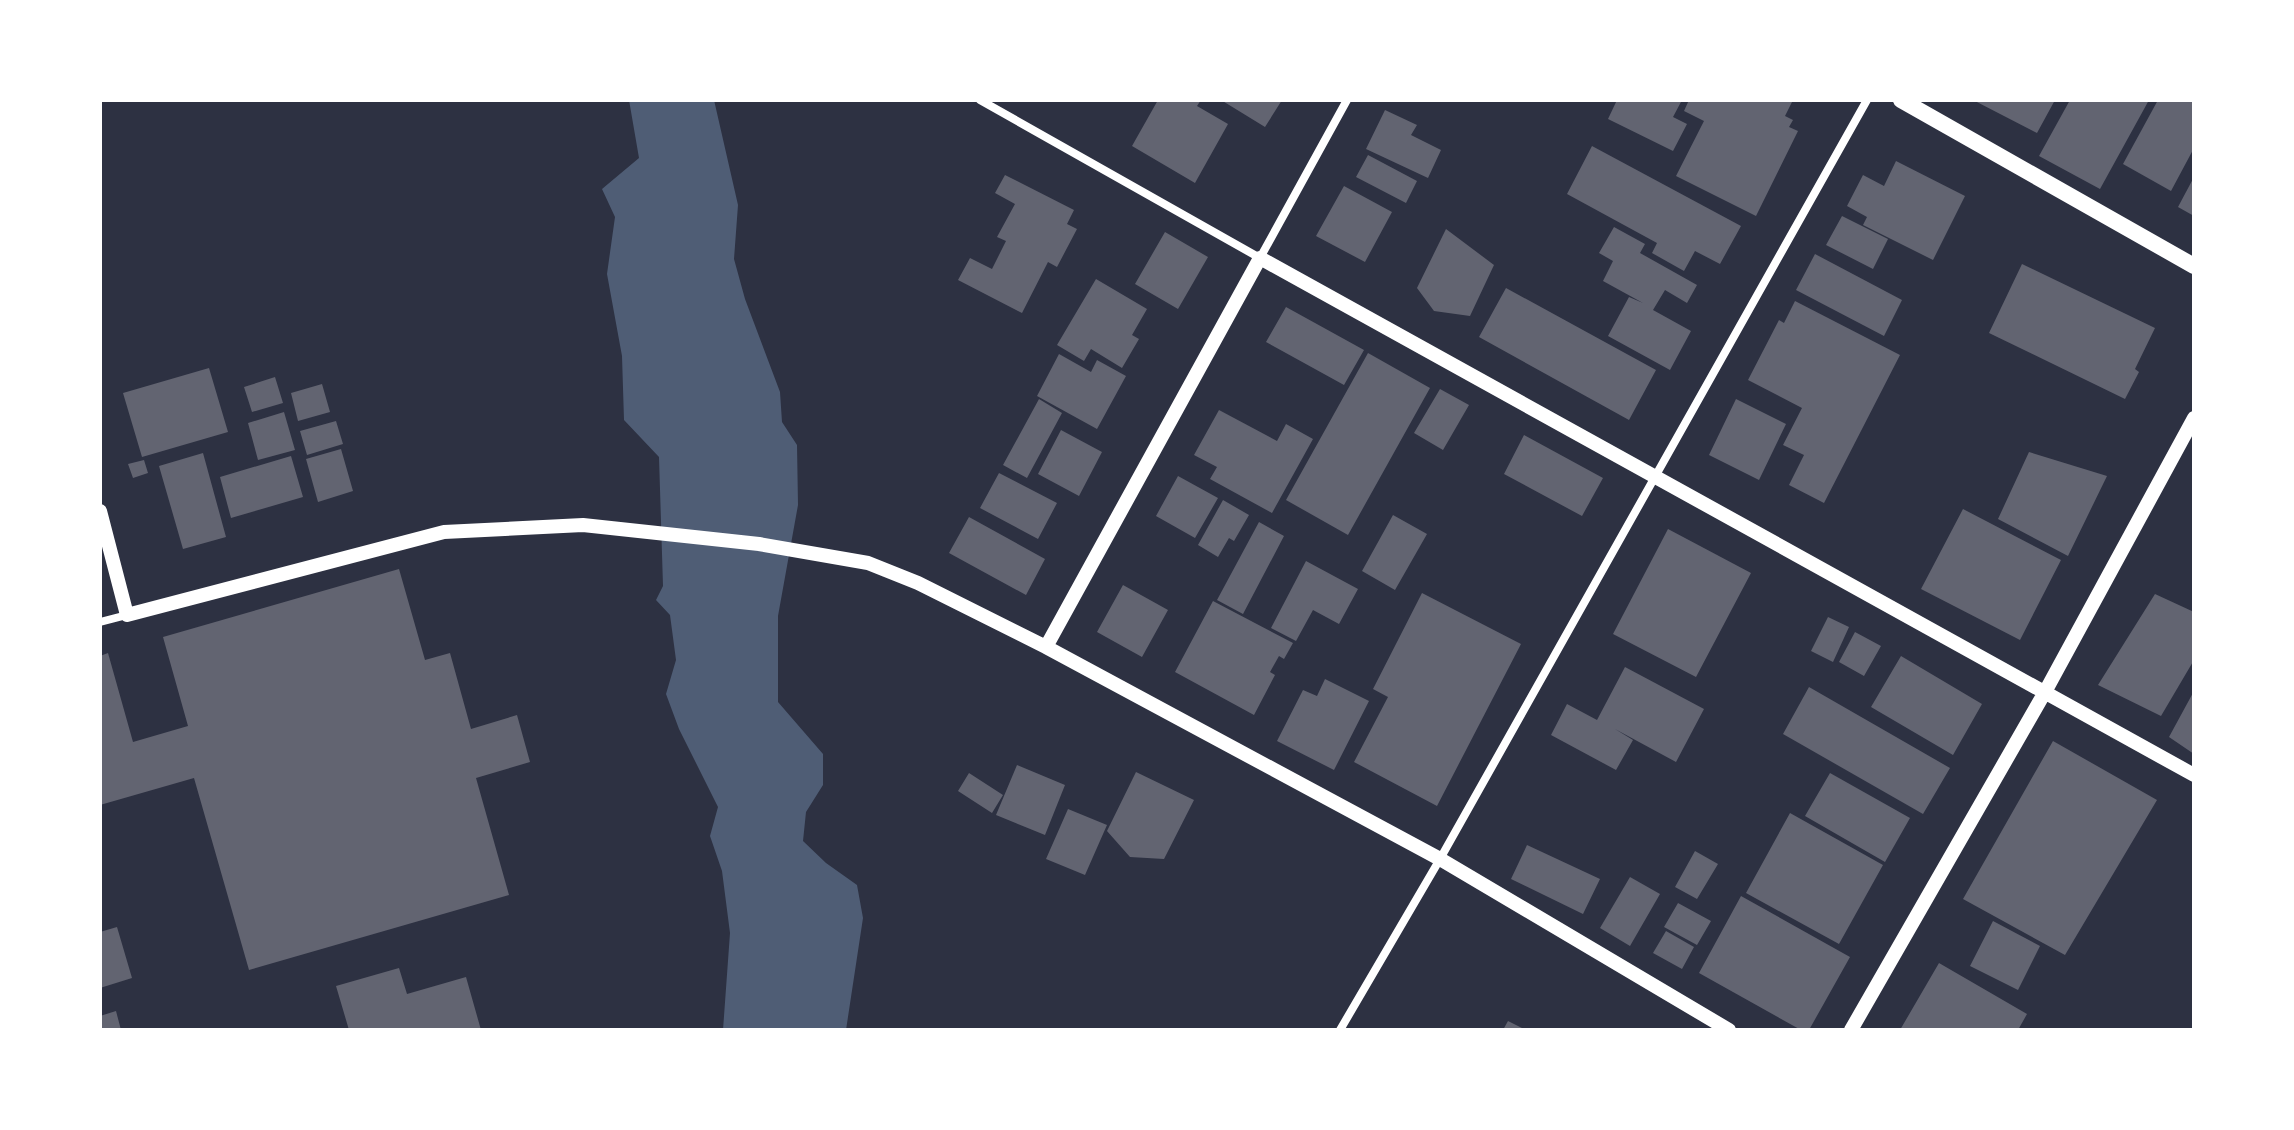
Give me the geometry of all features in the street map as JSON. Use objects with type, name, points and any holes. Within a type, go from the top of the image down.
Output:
[{"type":"main road","points":[[1901,100],[2194,266]]},
{"type":"street","points":[[980,100],[2194,775]]},
{"type":"street","points":[[1046,647],[1347,100]]},
{"type":"street","points":[[1340,1030],[1440,859],[1867,100]]},
{"type":"street","points":[[1851,1030],[2045,692],[2194,418]]},
{"type":"street","points":[[100,511],[127,615]]},
{"type":"street","points":[[100,622],[444,532],[583,525],[759,544],[868,563],[918,583],[1046,647],[1440,859],[1729,1030]]},
{"type":"water","points":[[629,100],[714,100],[738,205],[734,259],[745,299],[780,392],[782,422],[797,445],[798,505],[778,616],[778,702],[823,754],[823,785],[806,812],[803,841],[826,863],[857,885],[863,918],[846,1030],[723,1030],[730,933],[722,871],[710,836],[718,807],[679,729],[666,694],[676,660],[670,615],[656,600],[663,586],[659,457],[624,420],[622,356],[607,274],[615,217],[602,189],[639,158]]},
{"type":"building","points":[[1158,100],[1201,100],[1197,106],[1228,124],[1195,183],[1132,146]]},
{"type":"building","points":[[1221,100],[1282,100],[1265,127]]},
{"type":"building","points":[[1617,100],[1682,100],[1673,117],[1687,124],[1673,151],[1608,119]]},
{"type":"building","points":[[1689,100],[1793,100],[1785,116],[1793,120],[1789,127],[1798,131],[1756,216],[1676,176],[1704,121],[1684,111]]},
{"type":"building","points":[[1973,100],[2055,100],[2037,133]]},
{"type":"building","points":[[2070,100],[2149,100],[2100,189],[2039,156]]},
{"type":"building","points":[[2158,100],[2194,100],[2194,148],[2171,191],[2123,164]]},
{"type":"building","points":[[1385,110],[1417,125],[1411,135],[1441,150],[1428,178],[1366,149]]},
{"type":"building","points":[[1592,146],[1741,226],[1720,264],[1695,251],[1684,271],[1652,253],[1657,243],[1567,194]]},
{"type":"building","points":[[1368,155],[1417,181],[1406,203],[1356,177]]},
{"type":"building","points":[[1896,161],[1965,196],[1933,260],[1863,225],[1867,217],[1847,206],[1863,175],[1884,186]]},
{"type":"building","points":[[1005,175],[1074,210],[1067,224],[1077,229],[1057,267],[1048,262],[1022,313],[958,280],[970,258],[992,269],[1006,241],[997,237],[1015,204],[995,193]]},
{"type":"building","points":[[2194,177],[2194,216],[2178,207]]},
{"type":"building","points":[[1344,186],[1392,212],[1365,262],[1316,236]]},
{"type":"building","points":[[1842,216],[1888,239],[1873,269],[1826,245]]},
{"type":"building","points":[[1614,227],[1645,244],[1640,253],[1697,285],[1687,303],[1665,290],[1653,310],[1691,331],[1670,370],[1608,336],[1629,297],[1643,303],[1603,281],[1613,261],[1599,253]]},
{"type":"building","points":[[1446,229],[1494,265],[1470,316],[1434,311],[1417,288]]},
{"type":"building","points":[[1165,232],[1208,257],[1178,309],[1135,284]]},
{"type":"building","points":[[1815,254],[1902,300],[1884,336],[1796,290]]},
{"type":"building","points":[[2022,264],[2155,328],[2135,369],[2139,372],[2125,399],[1989,333]]},
{"type":"building","points":[[1096,279],[1147,309],[1132,335],[1139,339],[1122,368],[1091,349],[1084,361],[1057,345]]},
{"type":"building","points":[[1506,288],[1656,370],[1629,420],[1479,337]]},
{"type":"building","points":[[1795,301],[1900,355],[1824,503],[1789,485],[1804,455],[1783,445],[1802,408],[1748,380],[1779,320],[1784,323]]},
{"type":"building","points":[[1286,307],[1364,350],[1344,385],[1266,342]]},
{"type":"building","points":[[1368,353],[1430,388],[1348,535],[1286,500]]},
{"type":"building","points":[[1059,354],[1091,372],[1097,360],[1126,376],[1097,429],[1037,396]]},
{"type":"building","points":[[209,368],[228,432],[142,457],[123,393]]},
{"type":"building","points":[[275,377],[283,403],[252,412],[244,387]]},
{"type":"building","points":[[322,384],[330,412],[298,421],[291,393]]},
{"type":"building","points":[[1440,389],[1469,405],[1443,450],[1414,433]]},
{"type":"building","points":[[1039,399],[1062,413],[1027,478],[1003,465]]},
{"type":"building","points":[[1736,399],[1786,424],[1759,480],[1709,455]]},
{"type":"building","points":[[1219,410],[1277,441],[1286,424],[1313,439],[1272,513],[1210,479],[1217,467],[1194,455]]},
{"type":"building","points":[[284,412],[295,450],[258,460],[248,423]]},
{"type":"building","points":[[336,421],[343,444],[307,455],[300,431]]},
{"type":"building","points":[[1061,430],[1102,452],[1079,496],[1038,474]]},
{"type":"building","points":[[1524,435],[1603,478],[1582,516],[1504,474]]},
{"type":"building","points":[[341,449],[353,491],[318,502],[306,459]]},
{"type":"building","points":[[2029,452],[2107,476],[2068,556],[1998,519]]},
{"type":"building","points":[[203,453],[226,537],[183,549],[159,466]]},
{"type":"building","points":[[291,456],[303,497],[231,518],[220,477]]},
{"type":"building","points":[[144,460],[148,473],[133,478],[128,464]]},
{"type":"building","points":[[999,473],[1057,503],[1038,539],[980,508]]},
{"type":"building","points":[[1178,476],[1218,498],[1195,538],[1156,516]]},
{"type":"building","points":[[1223,500],[1249,515],[1234,541],[1229,538],[1218,557],[1198,545]]},
{"type":"building","points":[[1963,509],[2061,560],[2020,640],[1921,589]]},
{"type":"building","points":[[1393,515],[1427,534],[1395,590],[1362,571]]},
{"type":"building","points":[[969,517],[1045,559],[1026,595],[949,553]]},
{"type":"building","points":[[1259,522],[1284,536],[1243,614],[1217,600]]},
{"type":"building","points":[[1668,529],[1751,573],[1696,677],[1613,634]]},
{"type":"building","points":[[1306,561],[1358,589],[1339,624],[1313,610],[1296,641],[1271,628]]},
{"type":"building","points":[[399,569],[425,660],[450,653],[471,729],[517,715],[530,762],[476,778],[509,895],[249,970],[194,778],[100,805],[100,656],[108,653],[133,742],[188,726],[163,637]]},
{"type":"building","points":[[1123,585],[1168,610],[1142,657],[1097,632]]},
{"type":"building","points":[[1422,593],[1521,644],[1437,806],[1354,762],[1388,697],[1373,689]]},
{"type":"building","points":[[2155,594],[2194,612],[2194,660],[2161,716],[2098,685]]},
{"type":"building","points":[[1213,601],[1293,643],[1284,659],[1279,656],[1270,672],[1275,675],[1254,715],[1175,672]]},
{"type":"building","points":[[1828,617],[1849,627],[1833,662],[1811,651]]},
{"type":"building","points":[[1855,632],[1881,646],[1864,676],[1839,662]]},
{"type":"building","points":[[1901,656],[1982,704],[1953,755],[1871,707]]},
{"type":"building","points":[[1625,667],[1704,709],[1676,762],[1615,729],[1633,740],[1616,770],[1551,735],[1567,704],[1597,720]]},
{"type":"building","points":[[1325,679],[1369,701],[1334,770],[1277,741],[1303,690],[1317,696]]},
{"type":"building","points":[[1809,687],[1950,768],[1923,814],[1783,734]]},
{"type":"building","points":[[2194,691],[2194,754],[2169,737]]},
{"type":"building","points":[[2053,741],[2157,800],[2065,955],[1963,899]]},
{"type":"building","points":[[1017,765],[1065,785],[1045,835],[996,815]]},
{"type":"building","points":[[1136,772],[1194,800],[1164,859],[1130,857],[1107,831]]},
{"type":"building","points":[[969,773],[1003,795],[992,813],[958,791]]},
{"type":"building","points":[[1830,773],[1910,818],[1885,862],[1805,816]]},
{"type":"building","points":[[1068,809],[1107,825],[1085,875],[1046,859]]},
{"type":"building","points":[[1790,813],[1883,865],[1839,944],[1746,893]]},
{"type":"building","points":[[1527,845],[1600,879],[1583,914],[1511,879]]},
{"type":"building","points":[[1695,851],[1718,864],[1697,899],[1675,887]]},
{"type":"building","points":[[1630,877],[1660,894],[1630,946],[1600,928]]},
{"type":"building","points":[[1741,896],[1850,957],[1809,1030],[1801,1030],[1699,973]]},
{"type":"building","points":[[1678,903],[1711,921],[1697,945],[1664,927]]},
{"type":"building","points":[[1993,921],[2040,946],[2018,990],[1970,966]]},
{"type":"building","points":[[117,927],[132,978],[100,988],[100,932]]},
{"type":"building","points":[[1666,931],[1694,947],[1682,969],[1653,953]]},
{"type":"building","points":[[1939,963],[2027,1014],[2018,1030],[1900,1030]]},
{"type":"building","points":[[399,968],[407,994],[466,977],[481,1030],[349,1030],[336,986]]},
{"type":"building","points":[[116,1011],[121,1030],[100,1030],[100,1016]]},
{"type":"building","points":[[1508,1021],[1526,1030],[1503,1030]]}]
